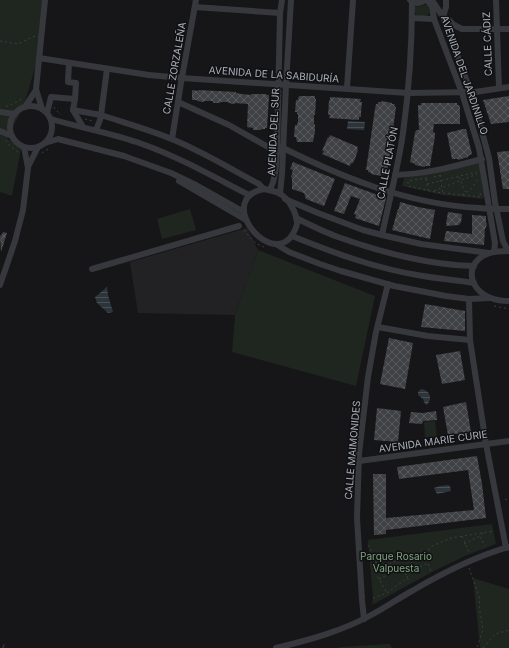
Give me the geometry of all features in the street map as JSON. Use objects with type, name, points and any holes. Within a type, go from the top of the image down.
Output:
[{"type":"street","points":[[26,107],[36,90],[45,0]]},
{"type":"street","name":"AVENIDA DEL SUR","points":[[282,0],[280,14],[282,84]]},
{"type":"street","name":"AVENIDA DEL SUR","points":[[280,194],[279,149],[282,84],[291,0]]},
{"type":"street","points":[[347,88],[353,0]]},
{"type":"street","points":[[411,1],[418,4],[426,0]]},
{"type":"street","name":"AVENIDA DEL JARDINILLO","points":[[426,0],[432,6],[434,19],[462,93],[482,159],[495,243],[492,253]]},
{"type":"street","name":"AVENIDA DEL JARDINILLO","points":[[432,0],[443,17],[472,92],[489,158],[503,241],[509,251]]},
{"type":"street","points":[[446,0],[446,7],[443,17],[462,29],[509,29]]},
{"type":"street","name":"CALLE CÁDIZ","points":[[496,0],[499,88]]},
{"type":"street","name":"CALLE PLATÓN","points":[[382,235],[392,193],[403,134],[408,93],[412,18],[411,1]]},
{"type":"street","points":[[196,3],[280,14]]},
{"type":"street","name":"CALLE ZORZALEÑA","points":[[172,139],[196,3]]},
{"type":"street","points":[[412,18],[434,19]]},
{"type":"street","name":"AVENIDA DE LA SABIDURÍA","points":[[40,58],[149,75],[408,93],[462,93],[509,87]]},
{"type":"street","points":[[69,63],[68,82],[76,83],[73,110],[83,127]]},
{"type":"street","points":[[96,130],[101,116],[107,69]]},
{"type":"street","points":[[36,90],[45,111],[51,119],[52,128],[50,136],[45,143]]},
{"type":"street","points":[[45,111],[51,97],[75,99]]},
{"type":"street","points":[[178,102],[279,149],[342,176],[392,193],[441,204],[489,209],[509,209]]},
{"type":"street","points":[[45,111],[31,106],[26,107],[15,114],[11,121],[10,129],[12,136],[17,143],[24,147],[33,148],[58,139],[124,156],[171,173],[244,212]]},
{"type":"street","points":[[73,110],[101,116],[172,139],[191,147],[267,189],[280,194],[292,206],[297,224],[292,236],[282,243],[270,243],[256,235],[246,220],[244,212],[249,195],[258,190],[267,189]]},
{"type":"street","points":[[0,112],[15,114]]},
{"type":"street","points":[[51,119],[96,130],[141,144],[181,160],[249,195]]},
{"type":"street","points":[[0,131],[12,136]]},
{"type":"street","points":[[24,147],[28,167]]},
{"type":"street","points":[[0,285],[3,268],[14,241],[22,210],[28,167],[38,147]]},
{"type":"street","name":"AVENIDA DEL SUR","points":[[267,189],[272,186],[279,149]]},
{"type":"street","points":[[395,175],[432,172],[456,167],[482,159]]},
{"type":"street","points":[[171,173],[182,183],[246,220]]},
{"type":"street","points":[[285,199],[356,228],[382,235],[421,244],[492,253],[509,251]]},
{"type":"street","points":[[296,218],[337,237],[374,249],[416,259],[474,266]]},
{"type":"street","points":[[92,269],[240,226]]},
{"type":"street","points":[[292,236],[334,253],[369,264],[422,276],[474,283]]},
{"type":"street","points":[[276,244],[289,252],[320,264],[388,284],[446,296],[469,299],[490,298],[501,301],[509,301]]},
{"type":"street","points":[[490,298],[477,288],[471,276],[474,266],[478,260],[492,253]]},
{"type":"street","name":"CALLE MAIMONIDES","points":[[364,619],[357,518],[359,461],[368,377],[388,284]]},
{"type":"street","points":[[276,648],[335,632],[364,619],[440,575],[507,548],[486,444],[470,340],[469,299]]},
{"type":"street","points":[[378,327],[428,336],[470,340]]},
{"type":"street","name":"AVENIDA MARIE CURIE","points":[[359,461],[509,441]]},
{"type":"path","points":[[0,41],[18,44],[42,34]]},
{"type":"path","points":[[5,139],[9,145],[22,155]]},
{"type":"path","points":[[39,154],[51,147]]},
{"type":"path","points":[[440,173],[442,194]]},
{"type":"path","points":[[427,184],[477,173],[433,192]]},
{"type":"path","points":[[433,177],[440,176]]},
{"type":"path","points":[[459,177],[466,192]]},
{"type":"path","points":[[428,190],[426,178],[408,181],[408,186],[442,194],[481,197],[480,191]]},
{"type":"path","points":[[461,195],[471,189],[478,179],[479,185]]},
{"type":"path","points":[[240,226],[250,238],[260,246],[265,247]]},
{"type":"path","points":[[505,499],[509,501]]},
{"type":"path","points":[[373,598],[387,593],[402,582],[432,546],[451,538],[494,531]]},
{"type":"path","points":[[464,544],[483,533]]},
{"type":"path","points":[[462,536],[468,552]]},
{"type":"path","points":[[480,536],[485,546]]},
{"type":"path","points":[[368,545],[377,562]]},
{"type":"path","points":[[387,593],[371,565],[393,554],[409,583]]},
{"type":"path","points":[[424,554],[431,571]]},
{"type":"path","points":[[379,579],[421,558]]},
{"type":"path","points":[[375,572],[396,560]]},
{"type":"path","points":[[467,563],[479,596],[483,629],[477,648]]},
{"type":"path","points":[[411,572],[427,564]]},
{"type":"path","points":[[483,648],[495,634],[509,630]]},
{"type":"shaded area","points":[[348,121],[365,122],[364,130],[347,129]]},
{"type":"shaded area","points":[[247,228],[258,250],[235,315],[138,313],[130,262]]},
{"type":"shaded area","points":[[107,287],[113,312],[108,313],[97,303],[95,297]]},
{"type":"shaded area","points":[[421,389],[427,391],[430,395],[430,400],[427,405],[418,395],[418,392]]},
{"type":"shaded area","points":[[440,486],[450,486],[451,491],[437,494],[434,488]]},
{"type":"green space","points":[[0,0],[45,0],[40,51],[24,105],[7,139],[22,144],[12,196],[0,192]]},
{"type":"green space","points":[[427,4],[429,6],[430,13],[421,17],[415,13],[414,6]]},
{"type":"green space","points":[[479,162],[484,197],[482,199],[443,195],[402,186],[404,178],[441,172]]},
{"type":"green space","points":[[190,209],[196,230],[162,239],[157,219]]},
{"type":"green space","points":[[258,250],[375,296],[356,386],[232,352],[235,315]]},
{"type":"green space","points":[[435,421],[437,437],[425,437],[424,422]]},
{"type":"green space","name":"Parque Rosario Valpuesta","points":[[492,524],[496,544],[465,556],[434,571],[372,605],[373,598],[368,540]]},
{"type":"green space","points":[[473,578],[509,589],[509,648],[480,648]]},
{"type":"green space","points":[[390,644],[392,648],[338,648],[340,647]]},
{"type":"building","points":[[192,90],[269,95],[267,128],[253,130],[253,128],[247,127],[248,104],[235,104],[228,102],[213,103],[213,101],[204,102],[192,100]]},
{"type":"building","points":[[299,96],[315,96],[316,99],[314,115],[315,131],[313,142],[297,142],[296,137],[294,137],[295,125],[298,123],[298,114],[295,112],[296,100],[298,100]]},
{"type":"building","points":[[509,96],[509,122],[491,124],[483,100]]},
{"type":"building","points":[[330,97],[361,99],[361,117],[359,117],[359,120],[329,118]]},
{"type":"building","points":[[382,101],[395,104],[394,106],[396,107],[388,167],[386,173],[384,173],[384,175],[381,174],[381,176],[371,174],[368,170],[366,170],[376,104]]},
{"type":"building","points":[[421,103],[457,103],[460,108],[460,124],[434,124],[433,132],[435,133],[435,136],[430,166],[425,167],[415,165],[410,162],[415,133],[416,130],[419,130],[418,105],[421,105]]},
{"type":"building","points":[[466,129],[472,154],[458,160],[452,159],[447,133]]},
{"type":"building","points":[[330,135],[358,147],[355,159],[350,166],[322,154]]},
{"type":"building","points":[[509,151],[509,189],[503,189],[497,152]]},
{"type":"building","points":[[293,162],[335,179],[324,206],[306,199],[304,193],[292,189],[291,177],[293,170],[290,169]]},
{"type":"building","points":[[345,183],[386,198],[379,226],[355,218],[356,215],[354,214],[360,199],[351,196],[344,214],[334,211]]},
{"type":"building","points":[[400,202],[435,210],[430,239],[392,230]]},
{"type":"building","points":[[448,212],[462,214],[461,223],[459,225],[446,226]]},
{"type":"building","points":[[472,215],[486,216],[487,223],[485,228],[484,245],[444,241],[446,231],[472,234]]},
{"type":"building","points":[[3,232],[7,233],[1,252],[0,235],[1,236]]},
{"type":"building","points":[[425,304],[465,311],[465,331],[421,327]]},
{"type":"building","points":[[389,338],[413,343],[405,389],[380,384]]},
{"type":"building","points":[[460,351],[465,380],[442,384],[436,355]]},
{"type":"building","points":[[466,402],[471,432],[448,435],[443,407]]},
{"type":"building","points":[[377,408],[401,411],[398,442],[374,440]]},
{"type":"building","points":[[436,411],[437,420],[423,421],[422,424],[409,423],[411,412],[423,413]]},
{"type":"building","points":[[477,456],[486,518],[386,530],[386,534],[374,535],[373,474],[386,474],[386,518],[474,510],[468,470],[399,479],[397,467]]}]
